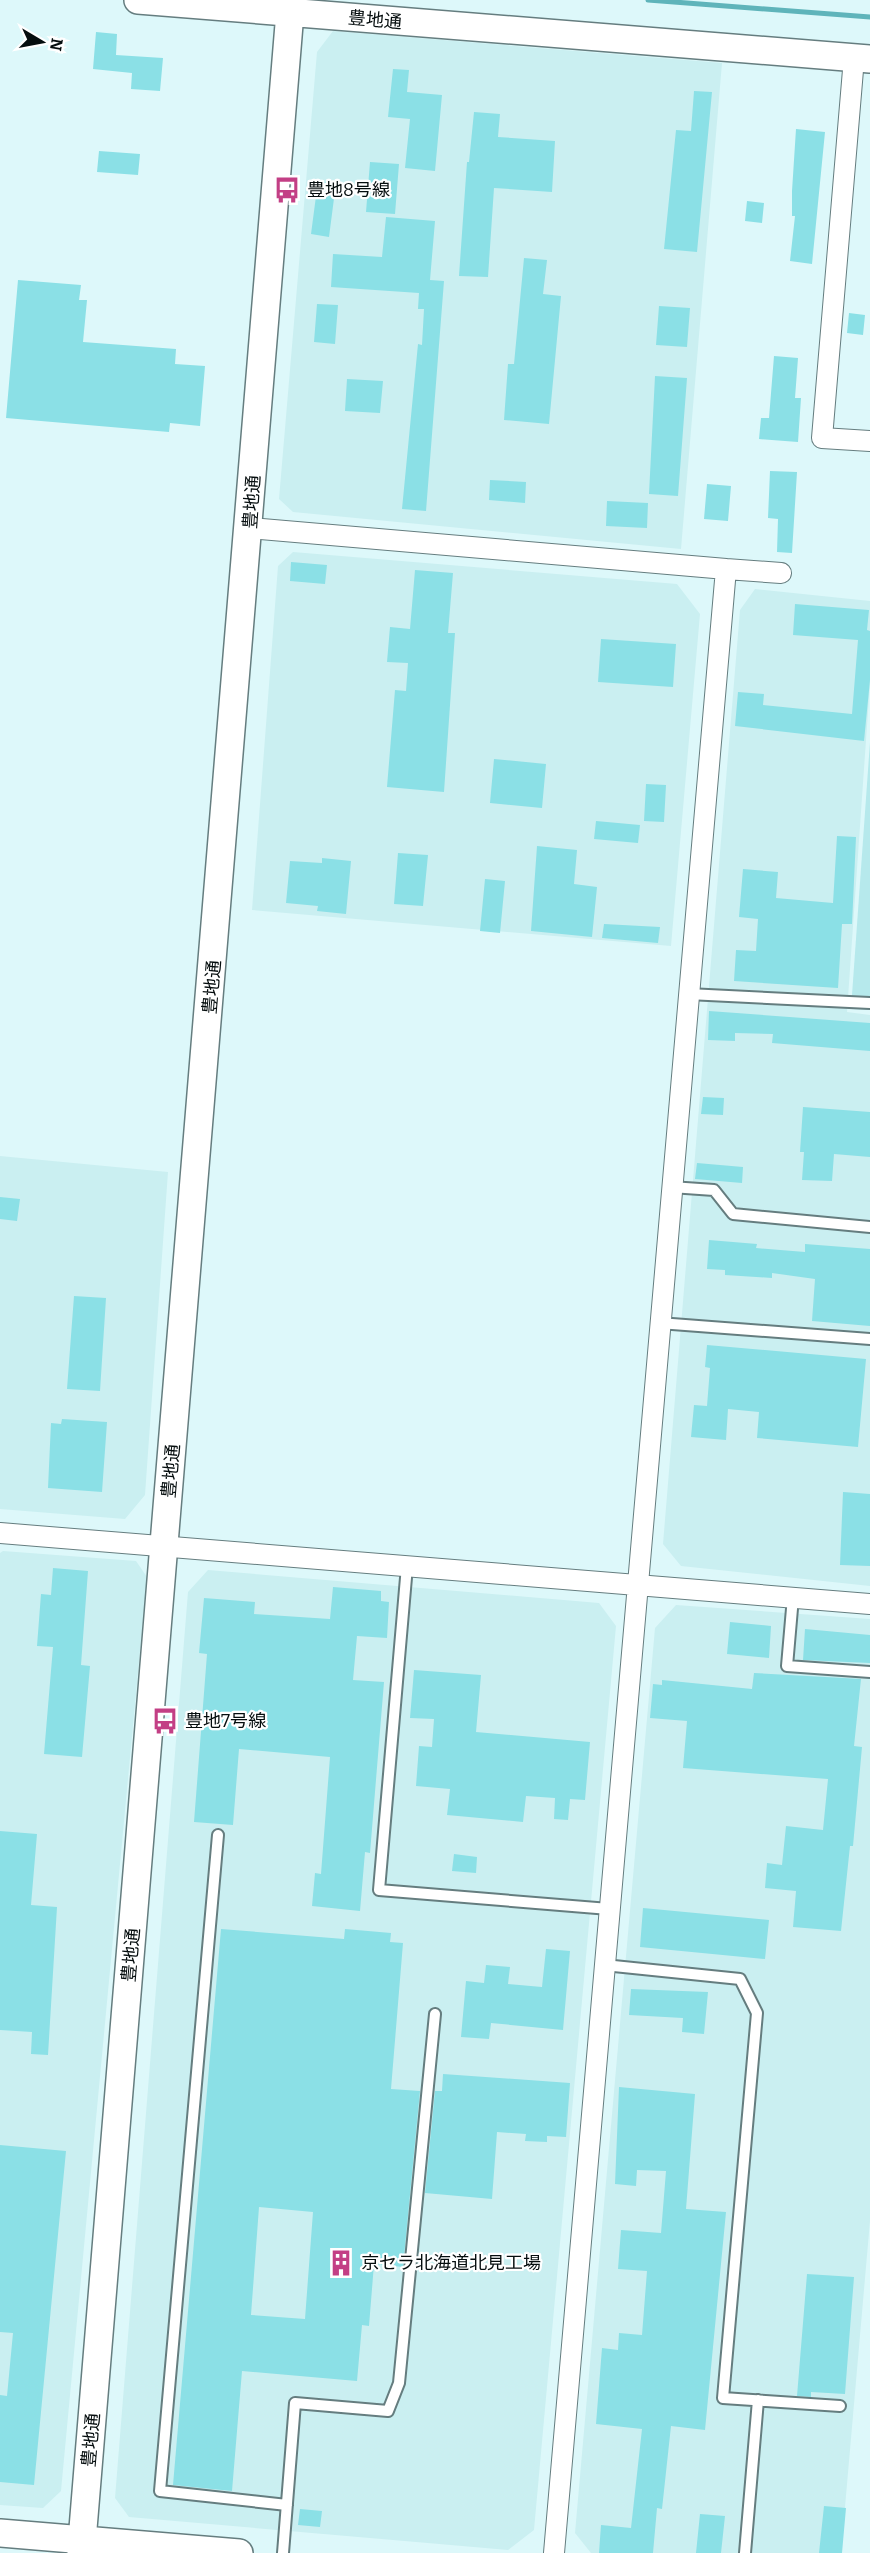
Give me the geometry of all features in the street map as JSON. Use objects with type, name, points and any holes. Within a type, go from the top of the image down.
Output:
[{"type":"main road","points":[[138,0],[291,6]]},
{"type":"main road","name":"豊地通","points":[[82,2546],[250,528],[291,6],[862,59]]},
{"type":"main road","points":[[0,2533],[82,2546],[239,2553]]},
{"type":"street","points":[[862,59],[822,438],[870,441]]},
{"type":"street","points":[[250,528],[781,573]]},
{"type":"street","points":[[554,2553],[636,1584],[726,569]]},
{"type":"street","points":[[0,1533],[870,1604]]},
{"type":"lane","points":[[688,994],[870,1003]]},
{"type":"lane","points":[[671,1187],[714,1190],[733,1214],[870,1227]]},
{"type":"lane","points":[[659,1323],[870,1339]]},
{"type":"lane","points":[[407,1566],[379,1890],[609,1909]]},
{"type":"lane","points":[[793,1597],[787,1666],[870,1672]]},
{"type":"lane","points":[[218,1835],[160,2491],[287,2505]]},
{"type":"lane","points":[[604,1965],[740,1979],[757,2013],[723,2398],[840,2406]]},
{"type":"lane","points":[[283,2553],[295,2403],[388,2411],[399,2383],[435,2013]]},
{"type":"lane","points":[[745,2553],[758,2400]]},
{"type":"shaded area","points":[[333,31],[722,63],[681,549],[293,512],[279,499],[317,52]]},
{"type":"shaded area","points":[[293,552],[677,584],[700,614],[671,946],[252,910],[278,566]]},
{"type":"shaded area","points":[[755,589],[870,601],[870,683],[847,1012],[870,1015],[870,1586],[681,1566],[663,1544],[740,610]]},
{"type":"shaded area","points":[[870,742],[870,1010],[851,1009]]},
{"type":"shaded area","points":[[0,1156],[168,1172],[145,1495],[125,1519],[0,1509]]},
{"type":"shaded area","points":[[3,1551],[136,1561],[147,1577],[61,2491],[43,2508],[0,2505],[0,1553]]},
{"type":"shaded area","points":[[208,1570],[599,1603],[616,1626],[534,2530],[508,2550],[129,2517],[115,2498],[188,1592]]},
{"type":"shaded area","points":[[676,1605],[870,1619],[870,2221],[841,2553],[591,2553],[575,2533],[655,1628]]},
{"type":"building","points":[[96,32],[117,34],[116,55],[163,58],[160,91],[131,89],[132,73],[93,69]]},
{"type":"building","points":[[393,69],[409,70],[407,92],[442,95],[435,171],[405,168],[410,119],[388,117]]},
{"type":"building","points":[[694,91],[712,92],[697,252],[664,249],[676,130],[691,131]]},
{"type":"building","points":[[474,112],[500,114],[498,137],[555,141],[552,192],[494,188],[488,277],[459,276],[467,162],[469,162]]},
{"type":"building","points":[[796,129],[825,132],[812,264],[790,261],[795,216],[792,216],[792,191]]},
{"type":"building","points":[[99,151],[140,154],[138,175],[97,172]]},
{"type":"building","points":[[370,162],[399,164],[395,214],[366,212]]},
{"type":"building","points":[[318,181],[336,183],[329,237],[311,234]]},
{"type":"building","points":[[747,201],[764,203],[762,223],[745,221]]},
{"type":"building","points":[[386,217],[435,221],[430,280],[444,281],[426,511],[402,509],[418,344],[422,345],[424,309],[418,309],[419,293],[331,287],[333,254],[382,257]]},
{"type":"building","points":[[524,258],[547,260],[543,294],[561,296],[549,424],[504,420],[508,364],[514,364]]},
{"type":"building","points":[[18,280],[81,285],[79,300],[87,300],[83,342],[176,349],[175,364],[205,366],[200,426],[170,423],[169,432],[6,418]]},
{"type":"building","points":[[317,304],[338,305],[335,344],[314,342]]},
{"type":"building","points":[[659,306],[690,308],[687,347],[656,345]]},
{"type":"building","points":[[849,313],[865,315],[863,335],[847,333]]},
{"type":"building","points":[[774,356],[798,358],[795,398],[801,398],[798,442],[759,439],[761,418],[769,418]]},
{"type":"building","points":[[655,376],[687,378],[678,496],[649,494]]},
{"type":"building","points":[[347,379],[383,381],[380,413],[345,411]]},
{"type":"building","points":[[770,471],[797,472],[792,553],[777,552],[778,519],[768,518]]},
{"type":"building","points":[[490,480],[526,482],[525,503],[489,500]]},
{"type":"building","points":[[707,484],[731,486],[728,521],[704,519]]},
{"type":"building","points":[[607,501],[648,503],[647,528],[606,526]]},
{"type":"building","points":[[291,562],[327,565],[325,584],[290,581]]},
{"type":"building","points":[[415,570],[453,573],[448,633],[455,633],[444,792],[387,787],[395,690],[406,691],[408,663],[387,662],[390,627],[410,629]]},
{"type":"building","points":[[795,604],[869,610],[867,630],[870,631],[870,680],[864,741],[735,726],[738,692],[764,694],[763,705],[852,714],[858,640],[793,635]]},
{"type":"building","points":[[601,639],[676,644],[673,687],[598,682]]},
{"type":"building","points":[[494,759],[546,764],[542,808],[490,803]]},
{"type":"building","points":[[646,784],[666,785],[664,822],[644,821]]},
{"type":"building","points":[[596,821],[640,825],[638,843],[594,839]]},
{"type":"building","points":[[837,836],[856,837],[852,924],[842,924],[838,988],[734,981],[736,950],[756,951],[758,919],[739,917],[743,869],[778,872],[776,898],[833,903]]},
{"type":"building","points":[[537,846],[577,850],[574,884],[597,887],[592,937],[531,931]]},
{"type":"building","points":[[398,853],[428,855],[423,906],[394,904]]},
{"type":"building","points":[[322,858],[351,861],[346,914],[317,911],[318,906],[286,903],[290,861],[322,863]]},
{"type":"building","points":[[485,879],[505,881],[500,933],[480,931]]},
{"type":"building","points":[[604,924],[660,927],[658,943],[602,938]]},
{"type":"building","points":[[709,1011],[870,1023],[870,1051],[772,1043],[773,1034],[735,1033],[735,1041],[708,1040]]},
{"type":"building","points":[[703,1097],[724,1098],[723,1115],[701,1114]]},
{"type":"building","points":[[803,1107],[870,1112],[870,1157],[834,1154],[832,1181],[802,1180],[804,1152],[800,1152]]},
{"type":"building","points":[[697,1163],[743,1167],[742,1183],[695,1179]]},
{"type":"building","points":[[0,1197],[20,1199],[17,1221],[0,1219]]},
{"type":"building","points":[[709,1240],[757,1244],[756,1248],[805,1252],[805,1244],[870,1249],[870,1326],[812,1321],[815,1279],[772,1273],[772,1278],[725,1275],[725,1270],[707,1269]]},
{"type":"building","points":[[74,1296],[106,1298],[100,1391],[67,1389]]},
{"type":"building","points":[[707,1345],[866,1359],[858,1447],[757,1438],[759,1412],[728,1409],[726,1440],[691,1437],[694,1405],[707,1406],[710,1368],[705,1367]]},
{"type":"building","points":[[62,1419],[107,1422],[102,1492],[48,1488],[51,1423],[61,1424]]},
{"type":"building","points":[[843,1492],[870,1494],[870,1566],[840,1565]]},
{"type":"building","points":[[53,1568],[88,1571],[81,1665],[90,1666],[82,1757],[44,1754],[53,1647],[37,1646],[41,1594],[51,1595]]},
{"type":"building","points":[[333,1587],[381,1591],[381,1601],[389,1602],[387,1638],[357,1636],[353,1680],[384,1682],[370,1853],[365,1852],[360,1911],[312,1906],[315,1873],[321,1874],[330,1757],[239,1749],[233,1825],[194,1822],[207,1654],[199,1653],[204,1598],[255,1602],[254,1614],[330,1619]]},
{"type":"building","points":[[730,1622],[771,1626],[769,1658],[727,1654]]},
{"type":"building","points":[[805,1629],[870,1635],[870,1663],[803,1660]]},
{"type":"building","points":[[414,1670],[481,1675],[476,1732],[590,1742],[585,1800],[570,1799],[568,1820],[554,1819],[555,1798],[526,1796],[523,1822],[447,1815],[450,1789],[416,1786],[419,1746],[432,1747],[434,1719],[410,1718]]},
{"type":"building","points":[[754,1673],[861,1679],[854,1746],[862,1747],[853,1846],[850,1846],[841,1931],[793,1927],[796,1891],[765,1888],[767,1863],[782,1865],[786,1826],[823,1830],[828,1779],[683,1768],[687,1721],[650,1718],[653,1684],[662,1685],[662,1680],[752,1689]]},
{"type":"building","points":[[0,1831],[37,1834],[31,1905],[57,1907],[48,2055],[31,2054],[32,2032],[0,2030]]},
{"type":"building","points":[[454,1854],[477,1857],[476,1873],[452,1871]]},
{"type":"building","points":[[643,1908],[769,1920],[765,1959],[640,1947]]},
{"type":"building","points":[[221,1929],[344,1939],[345,1929],[391,1933],[390,1942],[403,1943],[391,2089],[420,2091],[403,2267],[374,2264],[369,2326],[362,2325],[357,2381],[242,2371],[232,2491],[173,2485]],"holes":[[[259,2207],[313,2212],[305,2319],[251,2315]]]},
{"type":"building","points":[[546,1949],[570,1951],[563,2030],[491,2023],[489,2039],[461,2037],[466,1981],[484,1983],[486,1965],[510,1967],[508,1984],[542,1987]]},
{"type":"building","points":[[631,1989],[708,1992],[704,2034],[682,2032],[683,2018],[629,2015]]},
{"type":"building","points":[[443,2074],[570,2083],[566,2137],[547,2136],[547,2142],[525,2141],[526,2134],[497,2132],[492,2199],[425,2193],[435,2091],[442,2091]]},
{"type":"building","points":[[619,2087],[695,2094],[686,2209],[726,2212],[705,2430],[671,2426],[662,2509],[657,2508],[653,2553],[599,2553],[601,2525],[631,2528],[642,2429],[596,2424],[602,2348],[618,2350],[619,2333],[642,2335],[647,2271],[618,2269],[621,2230],[661,2233],[666,2171],[637,2170],[636,2186],[615,2184]]},
{"type":"building","points":[[0,2145],[66,2151],[34,2485],[0,2482],[0,2395],[7,2396],[13,2333],[0,2332]]},
{"type":"building","points":[[807,2274],[854,2277],[845,2394],[811,2392],[811,2397],[797,2396]]},
{"type":"building","points":[[824,2506],[846,2508],[842,2553],[819,2553]]},
{"type":"building","points":[[300,2509],[322,2511],[320,2527],[298,2525]]},
{"type":"building","points":[[700,2514],[725,2516],[721,2553],[696,2553]]},
{"type":"waterway","points":[[648,0],[870,17]]},
{"type":"place","name":"豊地8号線","points":[[287,190]]},
{"type":"place","name":"豊地7号線","points":[[165,1721]]},
{"type":"place","name":"京セラ北海道北見工場","points":[[341,2263]]}]
